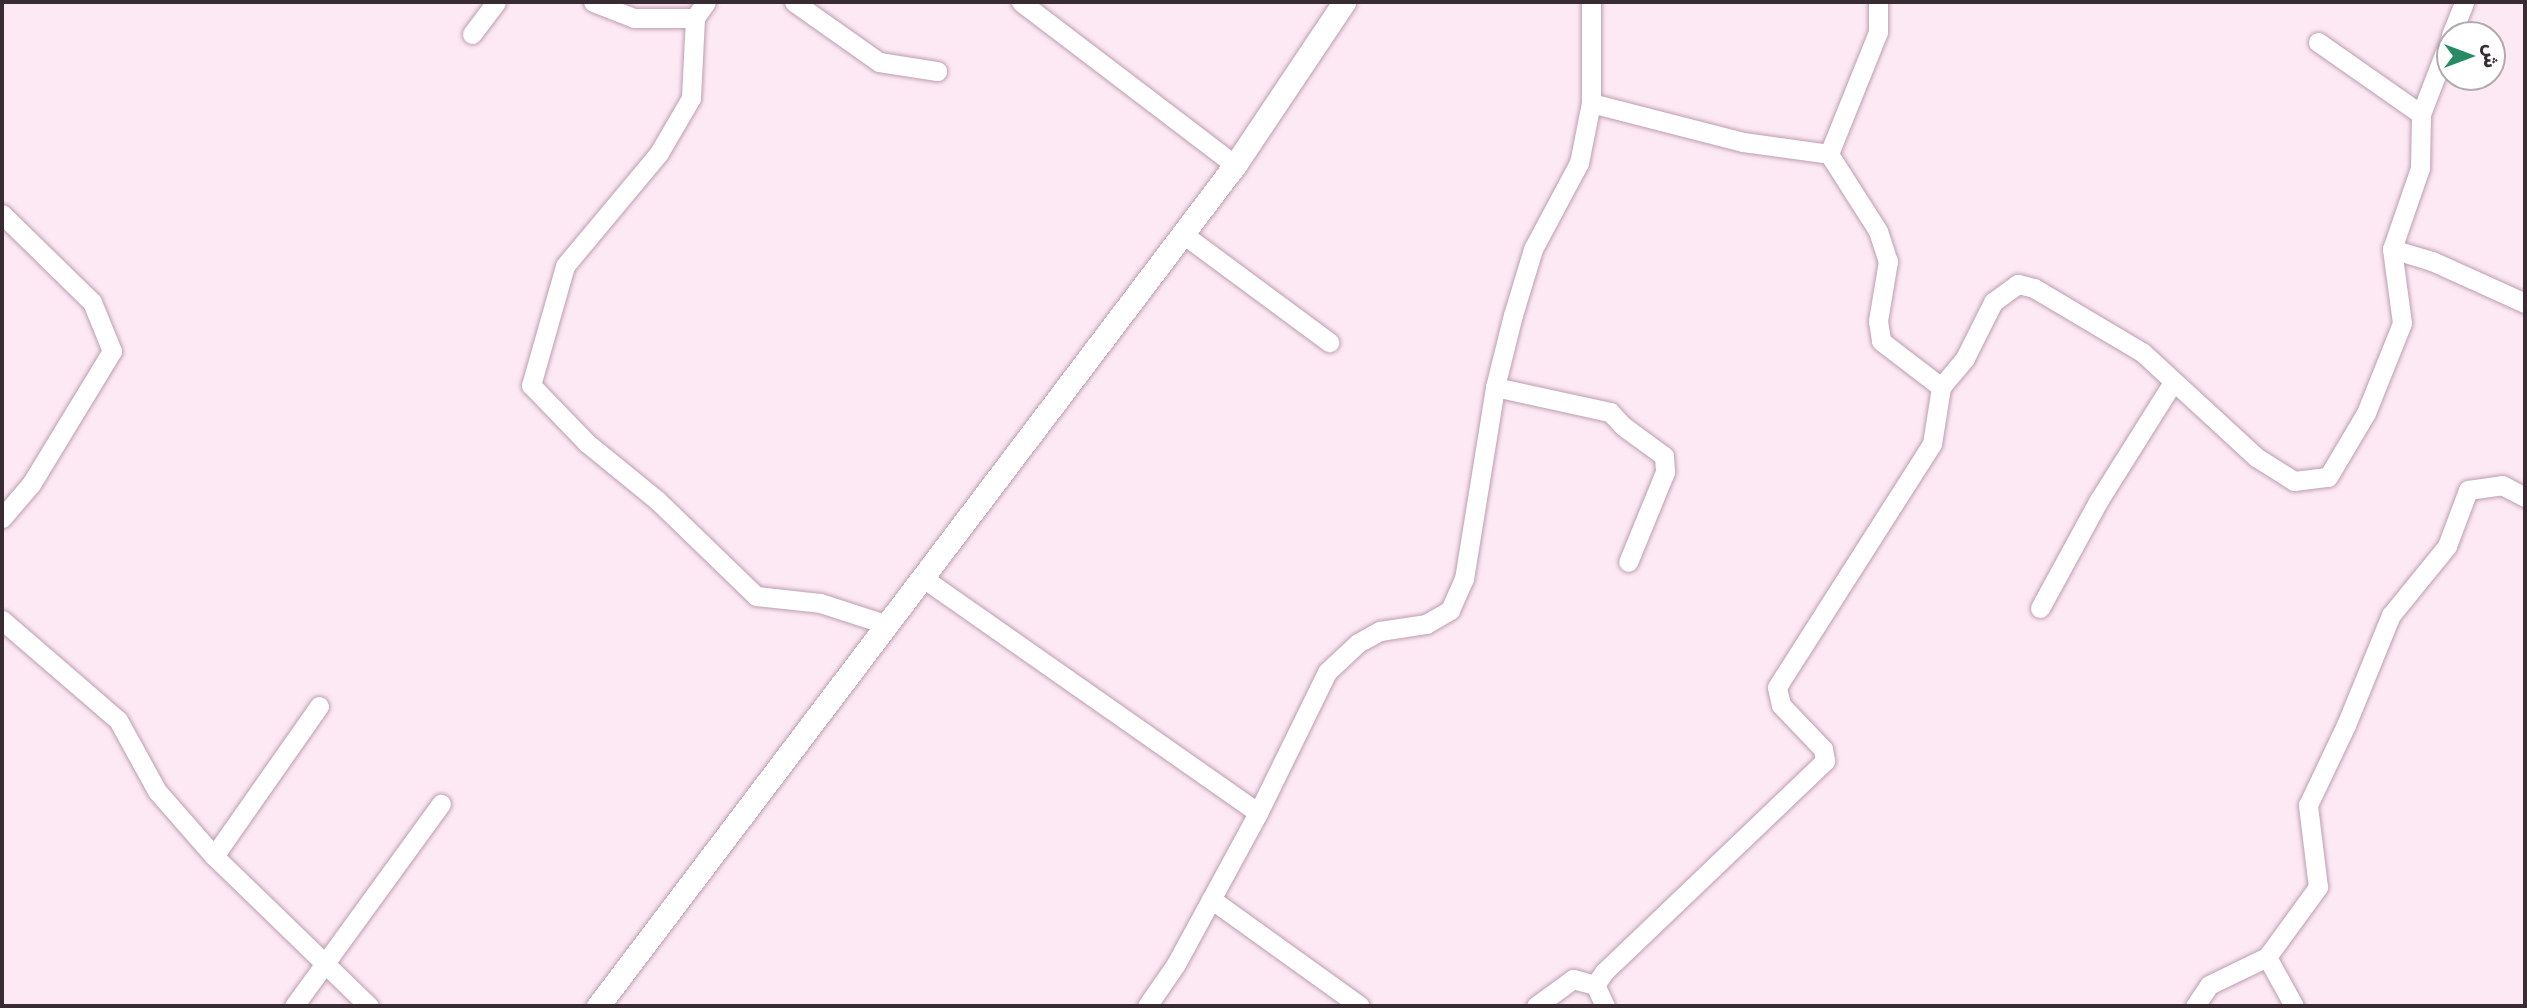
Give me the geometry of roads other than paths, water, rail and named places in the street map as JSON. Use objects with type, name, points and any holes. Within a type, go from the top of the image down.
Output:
[{"type":"street","points":[[472,34],[496,2]]},
{"type":"street","points":[[593,2],[634,18],[700,10],[691,98],[659,152],[565,266],[531,384],[587,443],[657,500],[756,596],[820,603],[888,625]]},
{"type":"street","points":[[794,2],[879,62],[937,71]]},
{"type":"street","points":[[1021,2],[1235,165]]},
{"type":"street","points":[[598,1006],[1235,165],[1344,2]]},
{"type":"street","points":[[1147,1006],[1176,964],[1258,813],[1327,672],[1358,643],[1380,631],[1426,624],[1450,610],[1464,579],[1495,387],[1533,249],[1579,163],[1591,103],[1591,2]]},
{"type":"street","points":[[1829,154],[1878,32],[1878,2]]},
{"type":"street","points":[[2457,21],[2464,2]]},
{"type":"street","points":[[2318,42],[2421,114]]},
{"type":"street","points":[[1595,985],[1614,963],[1825,761],[1823,749],[1782,705],[1777,688],[1932,444],[1941,387],[1965,358],[1993,302],[2018,284],[2034,288],[2142,352],[2256,457],[2294,481],[2328,477],[2366,413],[2402,323],[2392,249],[2420,168],[2421,114],[2436,76]]},
{"type":"street","points":[[1591,103],[1743,142],[1829,154],[1878,231],[1888,261],[1878,321],[1881,341],[1941,387]]},
{"type":"street","points":[[2,214],[92,302],[112,351],[31,484],[2,518]]},
{"type":"street","points":[[1183,234],[1329,342]]},
{"type":"street","points":[[2392,249],[2432,261],[2525,303]]},
{"type":"street","points":[[2040,608],[2099,500],[2173,382]]},
{"type":"street","points":[[1495,387],[1610,412],[1623,426],[1664,456],[1665,472],[1628,562]]},
{"type":"street","points":[[2195,1006],[2208,985],[2267,957],[2318,887],[2308,805],[2346,725],[2391,615],[2447,546],[2468,490],[2502,485],[2525,497]]},
{"type":"street","points":[[923,578],[1258,813]]},
{"type":"street","points":[[2,620],[118,720],[157,791],[214,856],[369,1006]]},
{"type":"street","points":[[214,856],[319,706]]},
{"type":"street","points":[[294,1006],[441,804]]},
{"type":"street","points":[[1211,899],[1360,1006]]},
{"type":"street","points":[[2267,957],[2294,1006]]},
{"type":"street","points":[[1536,1006],[1573,979],[1595,985],[1605,1006]]}]
